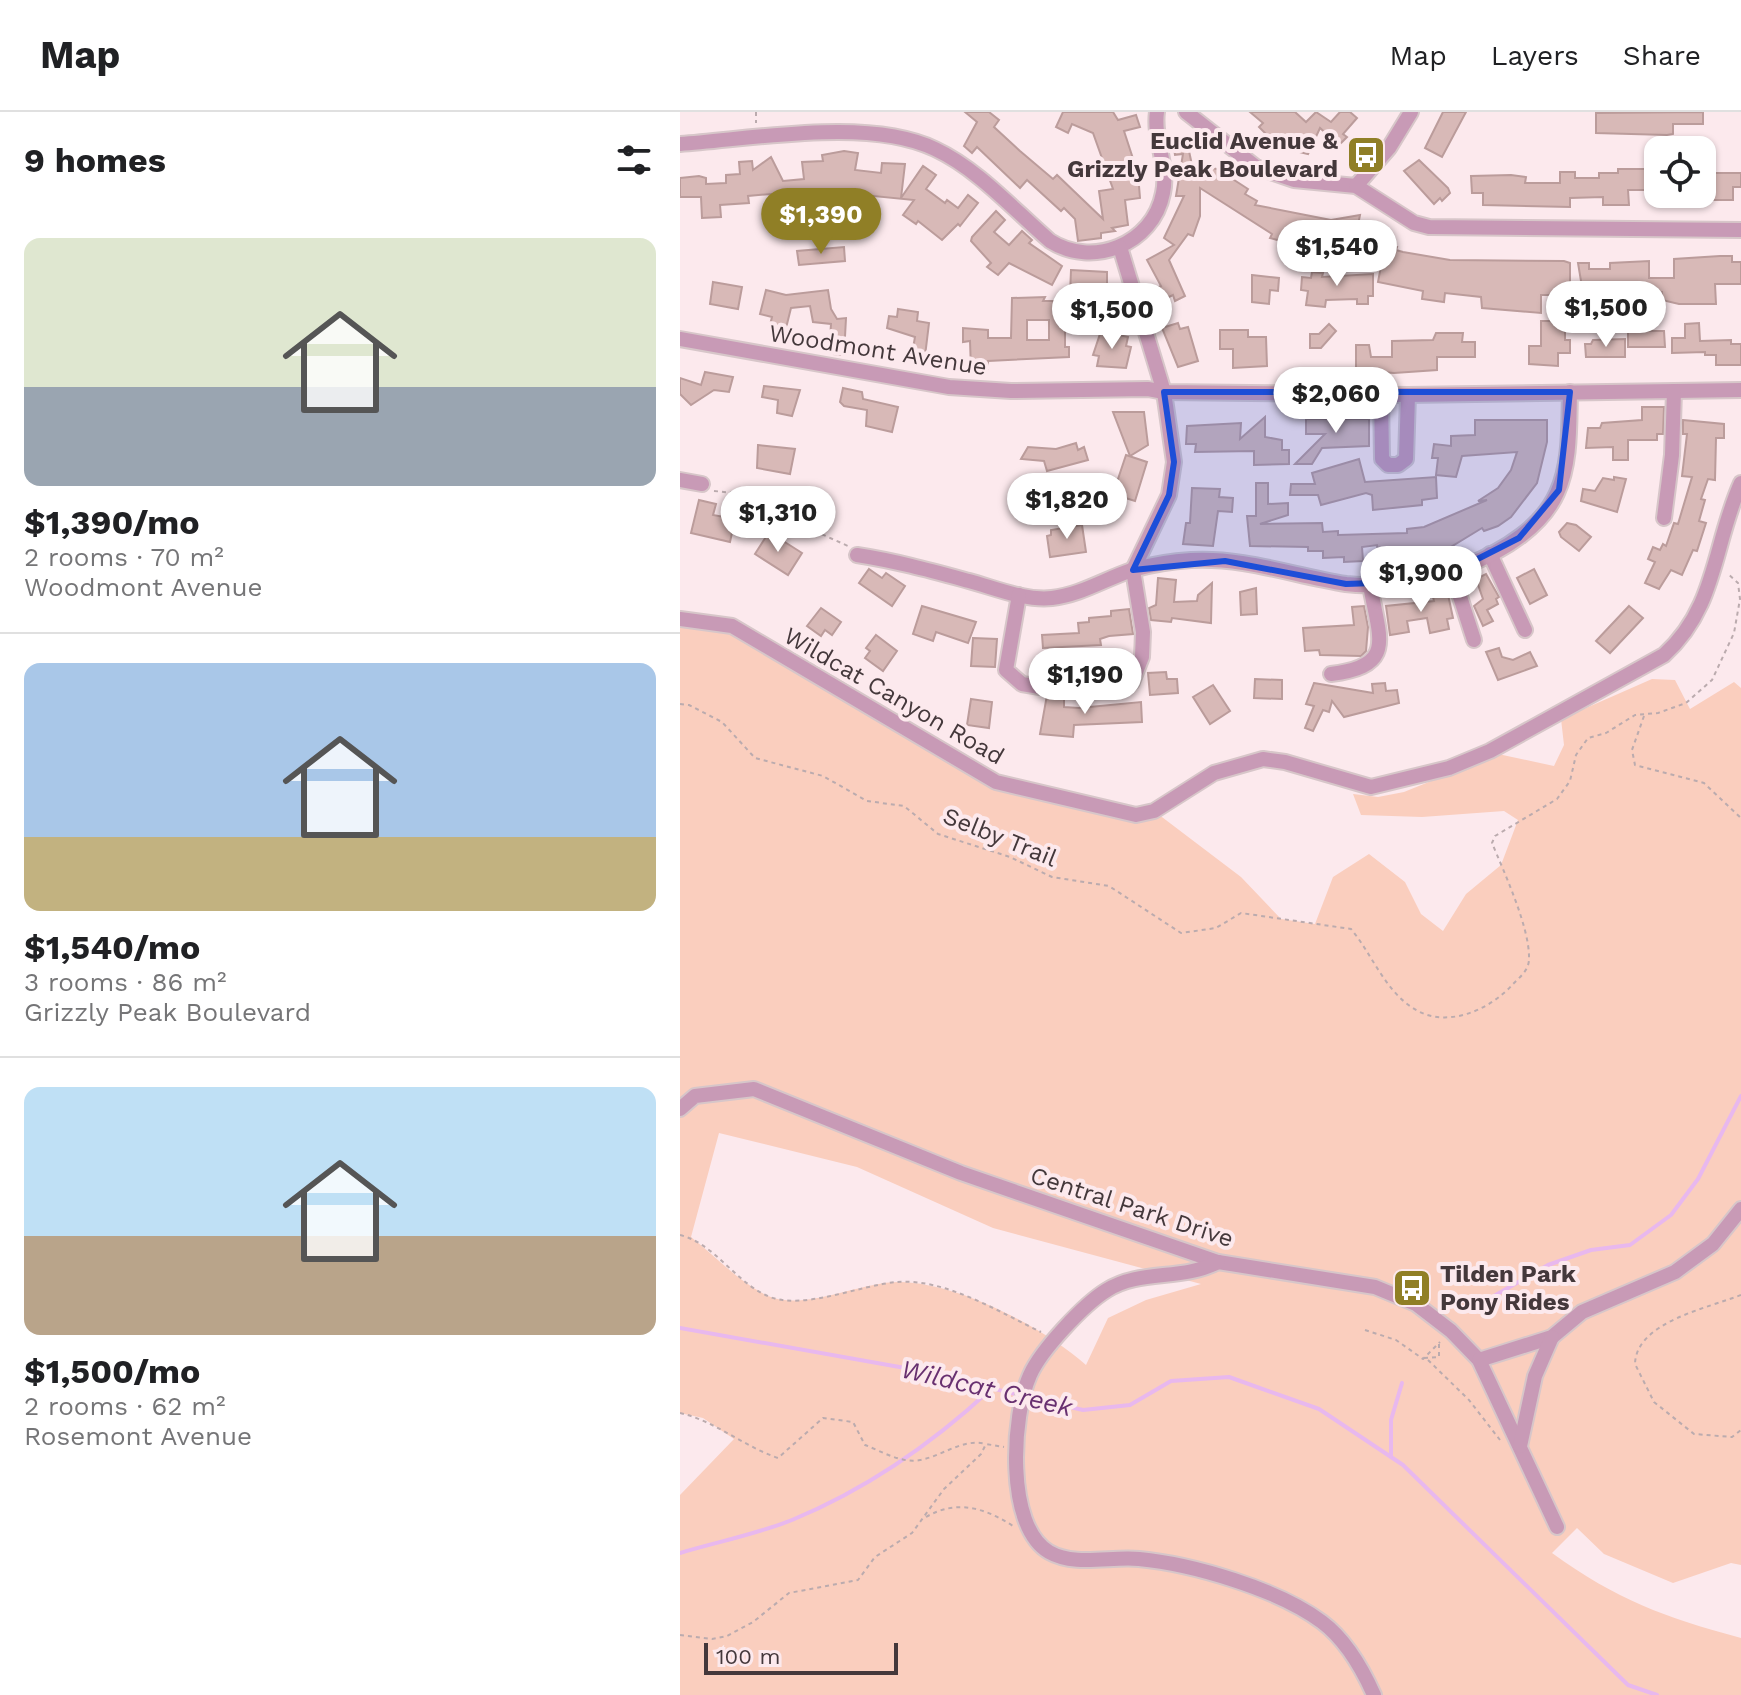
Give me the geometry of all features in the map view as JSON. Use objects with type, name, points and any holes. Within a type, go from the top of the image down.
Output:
[{"type":"street","points":[[680,144],[854,131],[899,137],[935,148],[965,168],[1065,250],[1082,254],[1120,247],[1140,235],[1154,217],[1163,195],[1165,176],[1157,112]]},
{"type":"street","points":[[1186,112],[1256,167],[1294,180],[1356,186],[1414,223],[1445,229],[1741,230]]},
{"type":"street","points":[[1356,186],[1389,148],[1411,112]]},
{"type":"street","points":[[1111,686],[1132,682],[1142,657],[1143,632],[1133,570],[1169,495],[1174,462],[1164,392],[1120,247]]},
{"type":"street","name":"Woodmont Avenue","points":[[680,339],[949,387],[1011,391],[1148,389],[1164,392],[1408,395],[1741,390]]},
{"type":"street","points":[[1664,518],[1671,468],[1674,391]]},
{"type":"street","points":[[857,555],[901,562],[1019,595],[1050,599],[1133,570],[1190,560],[1225,561],[1370,585],[1452,572],[1490,554],[1540,520],[1559,490],[1567,449],[1570,392]]},
{"type":"street","points":[[1381,394],[1382,459],[1398,465],[1406,459],[1408,395]]},
{"type":"street","points":[[680,480],[702,484]]},
{"type":"street","name":"Wildcat Canyon Road","points":[[680,619],[732,626],[996,782],[1136,815],[1154,811],[1214,773],[1240,763],[1263,759],[1285,762],[1371,787],[1449,768],[1490,751],[1664,655],[1685,635],[1705,599],[1741,483]]},
{"type":"street","points":[[1490,554],[1525,630]]},
{"type":"street","points":[[1452,572],[1474,640]]},
{"type":"street","points":[[1331,674],[1356,671],[1371,665],[1377,657],[1378,629],[1370,585]]},
{"type":"street","points":[[1019,595],[1006,670],[1022,684],[1040,687]]},
{"type":"street","name":"Central Park Drive","points":[[680,1109],[695,1096],[754,1089],[961,1173],[1218,1262],[1375,1287],[1423,1309],[1479,1360],[1557,1527]]},
{"type":"street","points":[[1479,1360],[1552,1337],[1582,1312],[1675,1272],[1696,1259],[1741,1209]]},
{"type":"street","points":[[1218,1262],[1198,1273],[1143,1278],[1109,1288],[1056,1339],[1031,1373],[1021,1409],[1016,1450],[1018,1492],[1034,1540],[1050,1552],[1069,1559],[1138,1559],[1175,1564],[1257,1590],[1293,1606],[1320,1621],[1342,1640],[1374,1695]]},
{"type":"street","points":[[1520,1446],[1535,1376],[1552,1337]]},
{"type":"path","points":[[702,484],[706,490],[756,495],[776,502],[808,528],[848,545],[857,555]]},
{"type":"path","name":"Selby Trail","points":[[680,704],[689,705],[722,722],[755,758],[823,776],[867,801],[904,806],[938,834],[1010,857],[1052,877],[1109,886],[1181,933],[1216,928],[1241,913],[1351,929],[1410,1007],[1439,1019],[1472,1013],[1504,994],[1527,969],[1529,958],[1514,896],[1492,843],[1495,836],[1557,799],[1570,781],[1576,755],[1588,738],[1606,733],[1635,715],[1658,713],[1686,703],[1712,680],[1734,633],[1740,599],[1738,583],[1732,574],[1715,568]]},
{"type":"path","points":[[1644,713],[1632,750],[1635,765],[1704,783],[1741,818]]},
{"type":"path","points":[[680,1235],[691,1238],[737,1277],[769,1296],[791,1301],[899,1282],[946,1290],[1056,1339]]},
{"type":"path","points":[[1741,1295],[1657,1327],[1640,1343],[1635,1364],[1654,1402],[1694,1434],[1732,1437],[1741,1430]]},
{"type":"path","points":[[1365,1330],[1388,1337],[1426,1359],[1469,1400],[1500,1440]]},
{"type":"path","points":[[1440,1342],[1441,1354],[1426,1359],[1440,1342]]},
{"type":"path","points":[[680,1413],[703,1418],[746,1447],[778,1458],[823,1418],[853,1422],[865,1445],[896,1458],[916,1460],[975,1441],[1016,1450]]},
{"type":"path","points":[[680,1635],[712,1639],[727,1636],[753,1622],[789,1593],[858,1580],[875,1557],[900,1543],[944,1489],[981,1454],[986,1444]]},
{"type":"path","points":[[923,1518],[952,1505],[971,1508],[992,1513],[1034,1540]]},
{"type":"highlighted area","points":[[1164,392],[1570,392],[1559,490],[1519,538],[1452,572],[1403,582],[1346,584],[1225,561],[1133,570],[1169,495],[1174,462]]},
{"type":"shaded area","points":[[680,619],[712,621],[996,782],[1154,811],[1241,877],[1281,919],[1315,924],[1333,877],[1369,854],[1405,882],[1421,914],[1443,931],[1466,894],[1501,865],[1518,820],[1504,811],[1422,817],[1361,815],[1353,794],[1378,797],[1404,792],[1498,754],[1554,766],[1564,745],[1561,719],[1652,679],[1675,680],[1690,709],[1734,682],[1741,688],[1741,1565],[1731,1563],[1673,1583],[1604,1554],[1577,1528],[1552,1553],[1598,1583],[1642,1605],[1741,1638],[1741,1695],[680,1695],[680,1495],[734,1439],[703,1418],[680,1413]],"holes":[[[719,1133],[857,1167],[993,1228],[1201,1284],[1146,1300],[1108,1318],[1086,1365],[1024,1322],[973,1299],[923,1284],[885,1283],[798,1300],[768,1296],[737,1276],[691,1237]]]},
{"type":"building","points":[[965,112],[989,112],[999,120],[994,127],[1053,179],[1057,175],[1103,219],[1099,191],[1113,189],[1093,133],[1072,124],[1068,133],[1056,127],[1063,112],[1113,112],[1118,120],[1136,115],[1140,127],[1124,131],[1138,174],[1140,198],[1125,200],[1128,225],[1101,233],[1101,238],[1078,241],[1075,219],[1064,208],[1061,211],[1027,180],[1020,188],[977,147],[972,153],[964,146],[977,122]]},
{"type":"building","points":[[1250,112],[1295,112],[1306,122],[1316,112],[1331,122],[1340,112],[1350,112],[1357,118],[1343,134],[1347,137],[1339,145],[1320,128],[1308,154],[1279,147],[1259,127],[1263,123]]},
{"type":"building","points":[[1443,112],[1466,112],[1442,157],[1425,148]]},
{"type":"building","points":[[1703,112],[1703,124],[1673,124],[1673,134],[1596,133],[1596,113]]},
{"type":"building","points":[[1186,137],[1192,165],[1217,169],[1248,189],[1245,194],[1257,201],[1255,205],[1331,220],[1360,215],[1356,235],[1348,239],[1348,245],[1290,235],[1288,243],[1270,238],[1272,234],[1200,188],[1200,216],[1193,236],[1188,234],[1169,260],[1185,296],[1175,301],[1173,295],[1163,300],[1157,288],[1161,286],[1147,260],[1174,245],[1164,238],[1184,196],[1176,196],[1183,154],[1175,155],[1173,142]]},
{"type":"building","points":[[844,151],[858,153],[855,170],[881,173],[882,163],[905,164],[901,198],[923,166],[936,175],[926,189],[945,203],[947,200],[958,208],[968,195],[978,203],[960,226],[958,224],[942,240],[918,221],[916,224],[903,215],[914,200],[874,196],[872,210],[838,206],[839,220],[824,221],[823,208],[816,208],[812,191],[771,198],[771,194],[748,196],[749,203],[720,205],[721,217],[702,218],[701,197],[680,197],[680,178],[699,176],[706,178],[706,184],[726,183],[726,175],[740,174],[739,162],[752,161],[753,170],[771,157],[783,181],[804,179],[802,162],[823,161],[822,155]]},
{"type":"building","points":[[1419,160],[1448,188],[1450,193],[1442,201],[1440,198],[1434,204],[1404,171]]},
{"type":"building","points":[[1618,169],[1644,169],[1644,190],[1628,190],[1629,205],[1603,205],[1603,197],[1570,198],[1570,207],[1483,205],[1483,193],[1472,193],[1471,176],[1511,175],[1526,177],[1525,183],[1560,183],[1560,172],[1575,172],[1575,178],[1599,178],[1599,173],[1618,173]]},
{"type":"building","points":[[1716,173],[1741,173],[1741,187],[1733,187],[1733,200],[1716,200]]},
{"type":"building","points":[[996,211],[1005,220],[994,232],[1009,245],[1022,231],[1032,240],[1029,243],[1062,266],[1052,285],[1009,263],[998,275],[987,267],[991,263],[971,241]]},
{"type":"building","points":[[1385,245],[1397,247],[1396,250],[1403,252],[1450,260],[1564,261],[1570,263],[1570,295],[1541,295],[1541,313],[1482,308],[1481,297],[1445,293],[1444,302],[1422,299],[1423,291],[1378,282]]},
{"type":"building","points":[[844,247],[845,261],[799,265],[797,251]]},
{"type":"building","points":[[1732,256],[1732,262],[1741,262],[1741,284],[1715,284],[1716,304],[1679,304],[1662,300],[1662,292],[1631,292],[1631,286],[1610,285],[1610,304],[1585,305],[1578,263],[1589,263],[1589,269],[1610,269],[1610,263],[1649,261],[1649,278],[1674,278],[1674,259]]},
{"type":"building","points":[[1071,270],[1107,272],[1107,292],[1123,295],[1126,308],[1091,310],[1091,301],[1070,295]]},
{"type":"building","points":[[1312,272],[1323,273],[1322,277],[1373,274],[1373,296],[1368,296],[1368,304],[1357,304],[1357,299],[1326,300],[1325,307],[1306,305],[1308,291],[1301,290],[1302,277],[1311,278]]},
{"type":"building","points":[[1252,275],[1279,278],[1278,291],[1270,290],[1269,304],[1252,302]]},
{"type":"building","points":[[713,282],[742,287],[738,309],[710,304]]},
{"type":"building","points":[[766,290],[786,295],[828,290],[831,309],[837,319],[846,318],[844,355],[834,354],[836,339],[830,339],[831,324],[813,322],[810,306],[791,308],[786,328],[770,325],[772,317],[760,314]]},
{"type":"building","points":[[1045,297],[1043,301],[1069,301],[1069,311],[1065,311],[1065,347],[1069,347],[1069,357],[988,361],[988,369],[971,370],[970,341],[963,342],[963,328],[988,330],[988,338],[1011,338],[1012,298]],"holes":[[[1027,320],[1049,320],[1049,340],[1027,340]]]},
{"type":"building","points":[[898,309],[918,312],[917,321],[929,323],[925,356],[912,354],[915,337],[887,328],[889,316],[897,317]]},
{"type":"building","points":[[1541,321],[1565,321],[1565,340],[1570,340],[1570,353],[1558,353],[1558,366],[1529,364],[1529,346],[1541,346]]},
{"type":"building","points":[[1178,323],[1180,329],[1188,327],[1198,361],[1178,367],[1162,328]]},
{"type":"building","points":[[1699,323],[1700,341],[1731,340],[1731,344],[1741,344],[1741,365],[1716,365],[1716,355],[1705,355],[1705,352],[1672,353],[1672,338],[1685,338],[1685,324]]},
{"type":"building","points":[[1329,324],[1336,331],[1321,348],[1310,348],[1310,334],[1319,334]]},
{"type":"building","points":[[1628,324],[1646,324],[1646,331],[1664,331],[1665,347],[1628,347]]},
{"type":"building","points":[[1220,330],[1248,330],[1248,337],[1266,337],[1267,366],[1233,368],[1233,349],[1220,349]]},
{"type":"building","points":[[1101,331],[1128,337],[1126,346],[1131,347],[1126,368],[1097,366],[1099,356],[1093,355]]},
{"type":"building","points":[[1436,333],[1463,333],[1462,342],[1475,342],[1475,357],[1437,357],[1437,370],[1394,373],[1356,370],[1356,345],[1369,345],[1371,357],[1392,357],[1392,341],[1433,340]]},
{"type":"building","points":[[1625,339],[1625,357],[1586,357],[1585,344],[1591,344],[1593,340]]},
{"type":"building","points":[[705,372],[733,377],[729,392],[714,390],[691,405],[680,394],[680,378],[701,385]]},
{"type":"building","points":[[764,386],[800,390],[792,416],[777,413],[778,400],[762,397]]},
{"type":"building","points":[[843,388],[862,392],[863,399],[898,407],[892,432],[866,426],[867,410],[844,406],[840,402]]},
{"type":"building","points":[[1642,407],[1664,407],[1663,434],[1657,434],[1657,440],[1628,440],[1628,460],[1613,460],[1613,447],[1586,448],[1588,428],[1600,428],[1602,423],[1642,420]]},
{"type":"building","points":[[1113,412],[1144,412],[1148,445],[1130,456]]},
{"type":"building","points":[[1265,417],[1265,437],[1282,440],[1282,450],[1289,450],[1289,464],[1254,465],[1254,451],[1195,452],[1196,444],[1186,444],[1187,426],[1241,423],[1240,439]]},
{"type":"building","points":[[1306,419],[1369,419],[1369,446],[1322,448],[1312,464],[1295,464],[1325,434],[1306,434]]},
{"type":"building","points":[[1475,420],[1547,420],[1547,442],[1537,483],[1511,517],[1498,526],[1484,531],[1482,528],[1449,548],[1403,559],[1379,561],[1377,545],[1362,547],[1363,561],[1344,562],[1344,557],[1323,558],[1323,551],[1308,551],[1308,547],[1250,546],[1247,516],[1256,516],[1256,483],[1268,483],[1268,504],[1288,503],[1288,515],[1260,524],[1322,523],[1323,532],[1338,531],[1338,535],[1407,533],[1407,529],[1424,527],[1487,500],[1478,501],[1498,488],[1511,470],[1517,452],[1462,456],[1456,477],[1436,475],[1438,458],[1432,458],[1434,444],[1451,446],[1451,436],[1475,435]]},
{"type":"building","points":[[1683,420],[1724,424],[1724,438],[1716,438],[1715,480],[1708,479],[1701,499],[1705,500],[1699,521],[1706,523],[1697,551],[1693,550],[1682,575],[1671,570],[1659,589],[1645,583],[1655,562],[1648,559],[1653,547],[1660,550],[1663,544],[1666,546],[1674,523],[1678,524],[1692,477],[1682,476],[1687,434],[1683,434]]},
{"type":"building","points":[[1076,443],[1078,450],[1084,447],[1088,460],[1047,471],[1044,461],[1021,459],[1028,447],[1056,449]]},
{"type":"building","points":[[758,445],[795,449],[790,474],[757,468]]},
{"type":"building","points":[[1126,455],[1147,462],[1135,501],[1113,494]]},
{"type":"building","points":[[1359,459],[1365,482],[1436,477],[1437,498],[1422,500],[1422,505],[1373,510],[1372,495],[1366,493],[1321,505],[1318,495],[1290,495],[1291,484],[1315,484],[1312,473]]},
{"type":"building","points":[[1614,477],[1626,479],[1617,512],[1581,501],[1583,489],[1595,491],[1603,478],[1614,480]]},
{"type":"building","points":[[1192,488],[1220,489],[1219,497],[1233,498],[1232,512],[1218,511],[1213,546],[1183,544],[1186,523],[1190,523]]},
{"type":"building","points":[[699,500],[716,504],[713,515],[735,519],[730,542],[691,533]]},
{"type":"building","points":[[1567,523],[1576,525],[1591,537],[1579,551],[1561,537],[1559,532]]},
{"type":"building","points":[[1082,525],[1086,552],[1050,557],[1047,536],[1051,535],[1051,530]]},
{"type":"building","points":[[769,532],[802,553],[788,575],[755,554]]},
{"type":"building","points":[[869,569],[882,578],[886,573],[905,586],[892,606],[859,583]]},
{"type":"building","points":[[1534,569],[1547,595],[1530,604],[1517,578]]},
{"type":"building","points":[[1486,574],[1499,597],[1496,599],[1498,604],[1487,610],[1493,621],[1483,626],[1474,606],[1483,599],[1476,579]]},
{"type":"building","points":[[1158,578],[1176,580],[1174,602],[1197,601],[1198,595],[1212,583],[1211,623],[1172,618],[1171,622],[1151,620],[1149,608],[1156,605]]},
{"type":"building","points":[[1256,588],[1257,614],[1241,615],[1240,592]]},
{"type":"building","points":[[1447,590],[1453,618],[1447,619],[1449,629],[1430,633],[1427,618],[1407,621],[1409,632],[1390,635],[1386,606],[1434,601],[1432,593]]},
{"type":"building","points":[[922,606],[976,622],[968,643],[936,632],[933,641],[913,634]]},
{"type":"building","points":[[1364,606],[1368,627],[1366,651],[1361,656],[1320,655],[1319,650],[1305,651],[1303,628],[1354,625],[1352,607]]},
{"type":"building","points":[[1629,606],[1643,618],[1610,653],[1596,641]]},
{"type":"building","points":[[821,608],[841,622],[832,635],[825,630],[821,636],[807,626]]},
{"type":"building","points":[[1129,609],[1133,634],[1100,639],[1101,645],[1043,648],[1042,635],[1079,633],[1078,623],[1089,622],[1089,618],[1111,616],[1111,611]]},
{"type":"building","points":[[876,635],[897,651],[883,671],[865,658],[870,651],[866,648]]},
{"type":"building","points":[[973,638],[997,639],[995,667],[971,666]]},
{"type":"building","points":[[1499,648],[1502,657],[1513,660],[1530,652],[1537,666],[1498,680],[1486,652]]},
{"type":"building","points":[[1048,657],[1093,667],[1092,670],[1049,672]]},
{"type":"building","points":[[1166,672],[1167,679],[1177,679],[1178,693],[1150,695],[1148,673]]},
{"type":"building","points":[[1255,679],[1282,680],[1282,699],[1254,698]]},
{"type":"building","points":[[1314,683],[1373,693],[1372,684],[1385,683],[1386,691],[1397,690],[1399,703],[1344,717],[1332,701],[1329,712],[1323,710],[1313,731],[1305,728],[1314,706],[1306,704]]},
{"type":"building","points":[[1213,685],[1230,711],[1210,724],[1193,697]]},
{"type":"building","points":[[1047,695],[1064,696],[1064,707],[1141,702],[1142,722],[1074,725],[1073,737],[1040,734]]},
{"type":"building","points":[[971,699],[992,702],[989,728],[967,725]]},
{"type":"waterway","points":[[1487,1300],[1548,1265],[1591,1250],[1630,1245],[1671,1215],[1698,1179],[1741,1096]]},
{"type":"waterway","name":"Wildcat Creek","points":[[680,1328],[922,1371],[1019,1395]]},
{"type":"waterway","name":"Wildcat Creek","points":[[1027,1397],[1083,1410],[1130,1405],[1171,1381],[1229,1377],[1319,1409],[1403,1465],[1628,1685],[1657,1695]]},
{"type":"waterway","points":[[1391,1457],[1391,1420],[1402,1383]]},
{"type":"waterway","points":[[680,1553],[779,1525],[847,1494],[922,1446],[991,1389]]},
{"type":"place","name":"Euclid Avenue & Grizzly Peak Boulevard","points":[[1366,155]]},
{"type":"place","name":"Tilden Park Pony Rides","points":[[1412,1288]]}]
